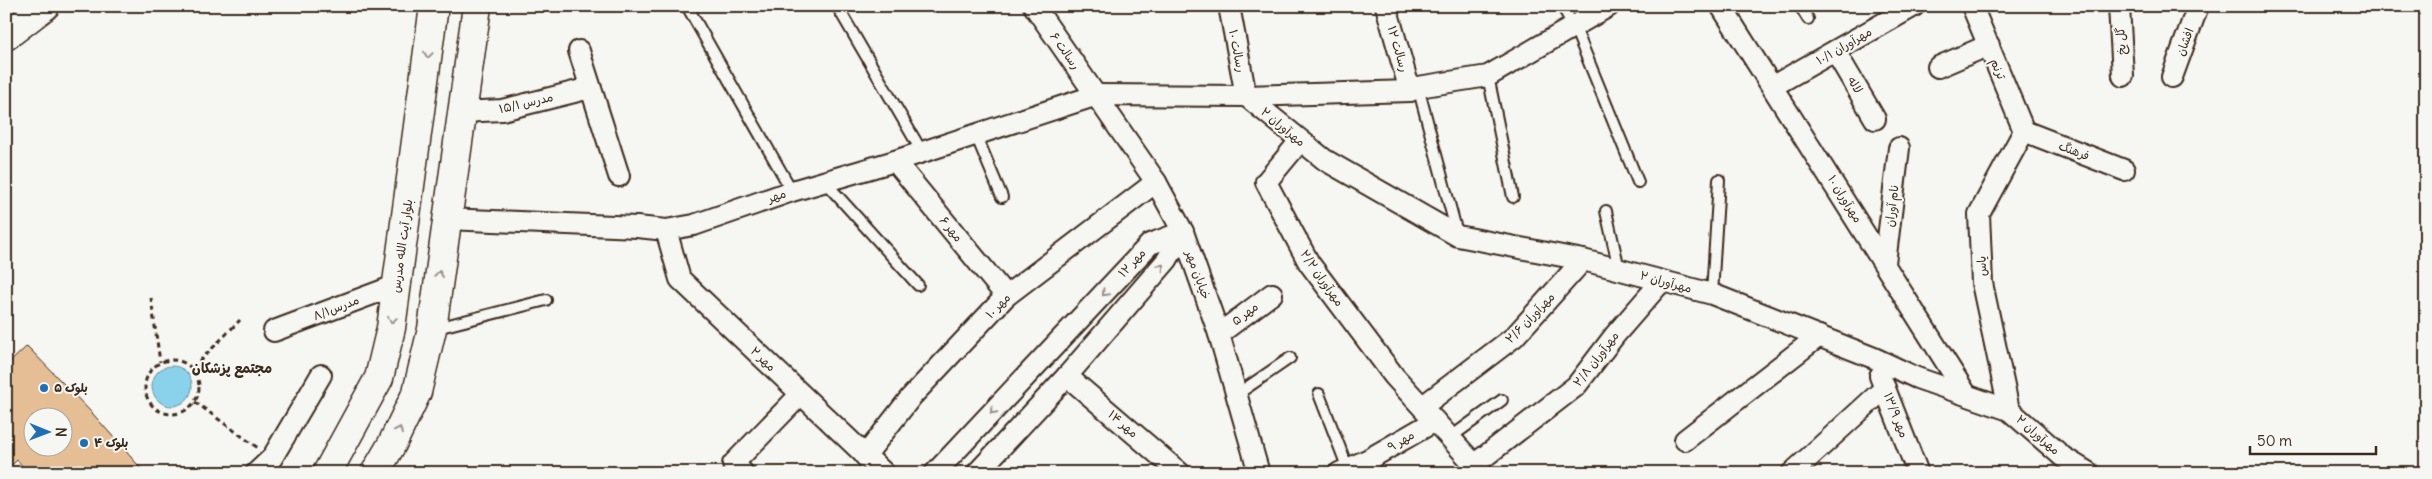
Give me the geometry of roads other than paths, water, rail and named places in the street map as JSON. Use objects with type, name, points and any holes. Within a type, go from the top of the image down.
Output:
[{"type":"main road","points":[[6,36],[46,6]]},
{"type":"main road","points":[[414,155],[405,87],[415,6]]},
{"type":"main road","name":"بلوار آیت الله مدرس","points":[[326,473],[379,378],[391,328],[434,6]]},
{"type":"main road","points":[[375,473],[392,444],[417,392],[432,329],[477,6]]},
{"type":"street","name":"رسالت ۶","points":[[1034,6],[1097,96]]},
{"type":"street","name":"رسالت ۱۰","points":[[1229,6],[1246,96]]},
{"type":"street","name":"رسالت ۱۲","points":[[1386,6],[1414,89]]},
{"type":"street","name":"مهر","points":[[448,219],[666,230],[694,225],[792,191],[895,161],[1097,96],[1246,96],[1414,89],[1488,76],[1575,28],[1609,6]]},
{"type":"street","name":"مهرآوران ۱۰","points":[[1721,6],[1966,394]]},
{"type":"street","name":"مهرآوران ۱۰/۱","points":[[1773,86],[1914,6]]},
{"type":"street","name":"ترنم","points":[[1972,6],[2024,132]]},
{"type":"street","name":"گل یخ","points":[[2120,6],[2123,76]]},
{"type":"street","name":"افشان","points":[[2172,77],[2198,6]]},
{"type":"street","points":[[1938,67],[1988,45]]},
{"type":"street","name":"لاله","points":[[1835,51],[1875,119]]},
{"type":"street","points":[[579,52],[620,176]]},
{"type":"street","name":"مدرس ۱۵/۱","points":[[461,112],[502,110],[590,88]]},
{"type":"street","name":"خیابان مهر","points":[[1097,96],[1156,182],[1183,232],[1219,334],[1258,473]]},
{"type":"street","name":"مهرآوران ۲","points":[[1246,96],[1325,160],[1458,236],[1583,260],[1712,294],[1874,358],[1917,378],[2009,410],[2063,457],[2089,473]]},
{"type":"street","name":"فرهنگ","points":[[2024,132],[2124,170]]},
{"type":"street","name":"یاس","points":[[2009,410],[1982,283],[1979,214],[2024,132]]},
{"type":"street","name":"مهرآوران ۲/۲","points":[[1300,141],[1266,182],[1309,262],[1394,376],[1429,413]]},
{"type":"street","name":"نام آوران","points":[[1884,263],[1899,148]]},
{"type":"street","name":"مهر ۶","points":[[895,161],[1006,296]]},
{"type":"street","name":"مهر ۱۰","points":[[866,456],[911,397],[1006,296],[1156,182]]},
{"type":"street","name":"مهر ۲","points":[[666,230],[680,279],[884,473]]},
{"type":"street","name":"مهر ۱۲","points":[[983,471],[1167,260],[1183,232]]},
{"type":"street","name":"مهر ۱۲","points":[[937,472],[1150,244],[1183,232]]},
{"type":"street","name":"مهرآوران ۲/۶","points":[[1429,413],[1514,337],[1583,260]]},
{"type":"street","name":"مهرآوران ۲/۸","points":[[1478,468],[1576,386],[1615,335],[1661,282]]},
{"type":"street","name":"مدرس۸/۱","points":[[274,331],[397,285]]},
{"type":"street","name":"مهر ۵","points":[[1219,334],[1272,294]]},
{"type":"street","points":[[1685,440],[1819,336]]},
{"type":"street","name":"مهر ۱۳/۹","points":[[1874,358],[1918,473]]},
{"type":"street","points":[[256,473],[277,466],[321,375]]},
{"type":"street","name":"مهر ۱۴","points":[[1067,376],[1180,473]]},
{"type":"street","points":[[1796,471],[1885,388]]},
{"type":"street","points":[[743,473],[733,464],[800,395]]},
{"type":"street","points":[[1429,413],[1478,468]]},
{"type":"street","name":"مهر ۹","points":[[1344,471],[1372,466],[1429,413]]},
{"type":"lane","points":[[687,6],[792,191]]},
{"type":"lane","points":[[836,6],[922,152]]},
{"type":"lane","points":[[1562,6],[1575,28],[1638,182]]},
{"type":"lane","points":[[1800,6],[1808,19]]},
{"type":"lane","points":[[1488,76],[1513,197]]},
{"type":"lane","points":[[1414,89],[1458,236]]},
{"type":"lane","points":[[976,135],[1002,197]]},
{"type":"lane","points":[[1712,294],[1719,180]]},
{"type":"lane","points":[[824,182],[918,285]]},
{"type":"lane","points":[[1606,211],[1619,269]]},
{"type":"lane","points":[[432,329],[546,300]]},
{"type":"lane","points":[[1236,395],[1290,358]]},
{"type":"lane","points":[[1319,394],[1344,471]]},
{"type":"lane","points":[[1451,437],[1502,400]]},
{"type":"water","points":[[172,366],[186,372],[192,386],[186,400],[172,406],[158,400],[152,386],[158,372]]},
{"type":"place","name":"بلوک ۵","points":[[44,388]]},
{"type":"place","name":"بلوک ۴","points":[[84,443]]},
{"type":"district","name":"مجتمع پزشکان","points":[[232,368]]}]
